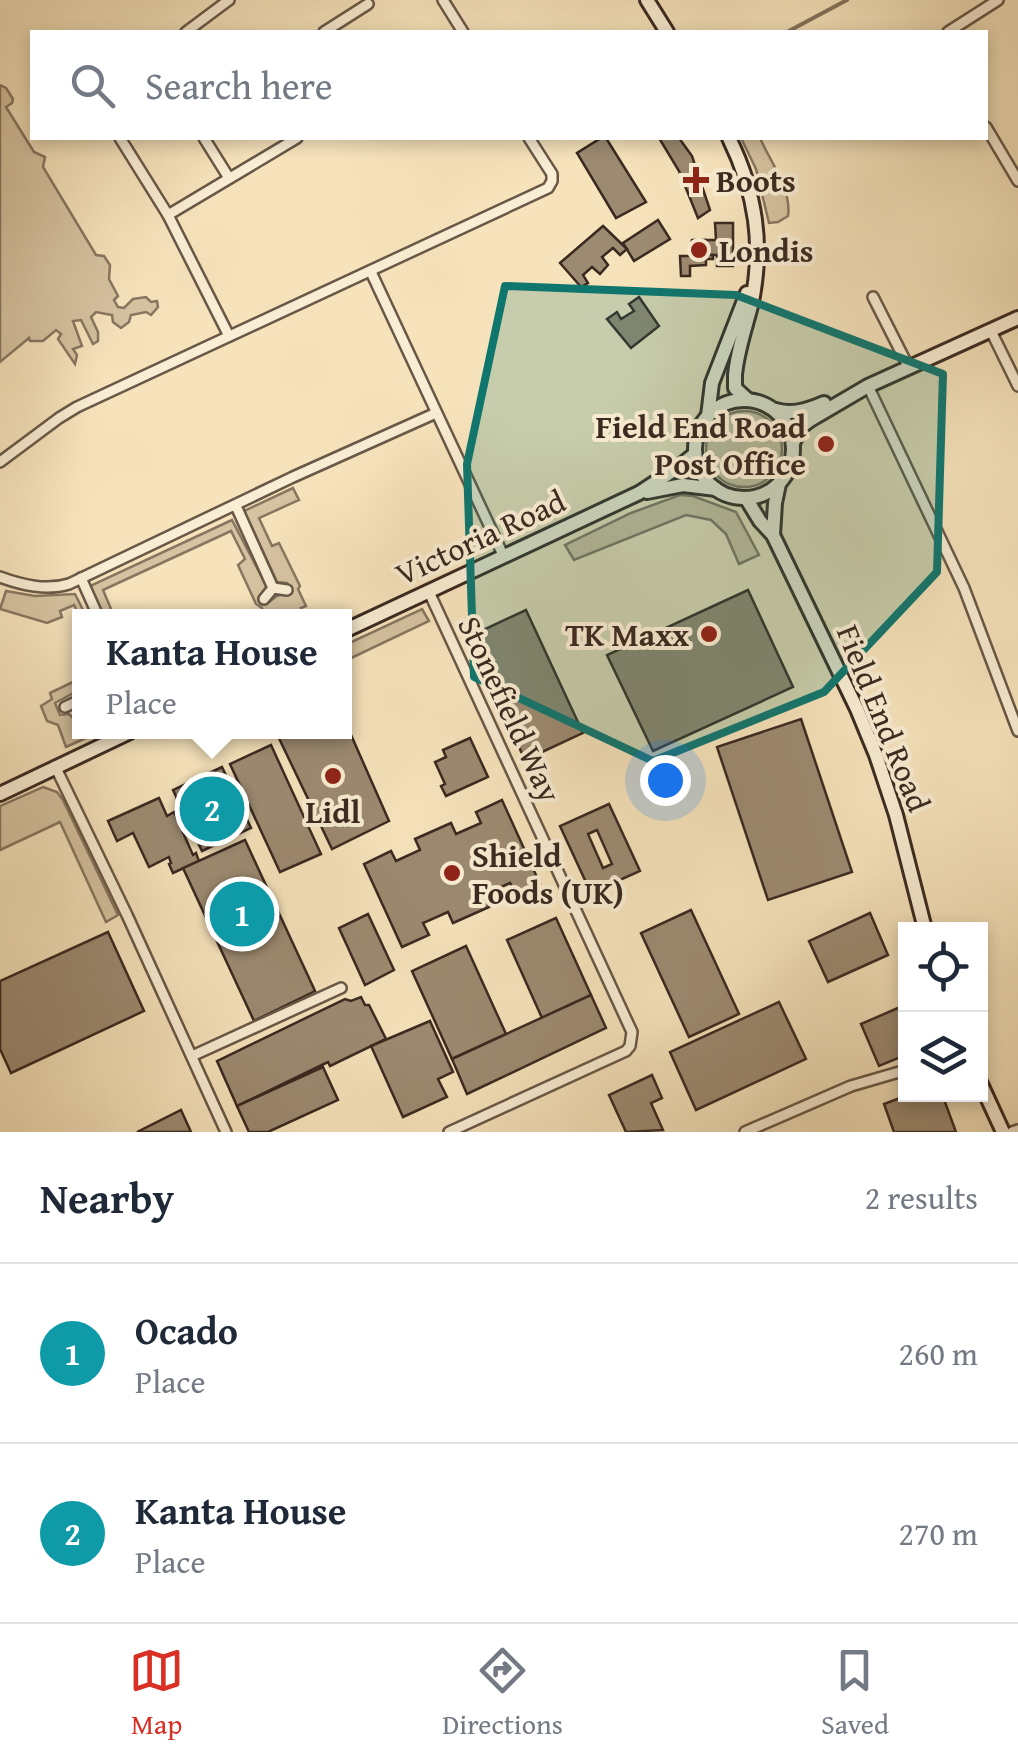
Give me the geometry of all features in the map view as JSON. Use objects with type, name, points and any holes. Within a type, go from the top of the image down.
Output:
[{"type":"street","points":[[189,30],[229,0]]},
{"type":"street","points":[[443,0],[462,30]]},
{"type":"street","points":[[648,0],[666,30]]},
{"type":"street","points":[[951,30],[998,0]]},
{"type":"street","points":[[327,30],[368,4]]},
{"type":"street","points":[[988,130],[1018,181]]},
{"type":"street","points":[[121,140],[168,215],[229,336]]},
{"type":"street","points":[[205,140],[230,178]]},
{"type":"street","points":[[168,215],[294,140]]},
{"type":"street","points":[[0,462],[77,407],[536,196],[552,181],[530,140]]},
{"type":"street","points":[[730,140],[753,200],[758,230],[752,302],[734,376],[736,388],[748,400]]},
{"type":"street","points":[[708,416],[712,383],[758,262]]},
{"type":"street","points":[[371,272],[504,557]]},
{"type":"street","points":[[872,298],[908,366]]},
{"type":"street","points":[[793,443],[801,427],[810,420],[868,386],[1018,318]]},
{"type":"street","points":[[991,331],[1018,386]]},
{"type":"street","points":[[779,484],[762,495],[746,498],[730,496],[706,480],[695,454],[698,432],[708,416],[734,400],[748,400],[782,412],[802,412],[868,386]]},
{"type":"street","points":[[868,386],[964,588],[1018,731]]},
{"type":"street","points":[[772,408],[790,430],[793,443],[792,459],[774,503],[773,535]]},
{"type":"street","points":[[0,577],[55,588],[436,412]]},
{"type":"street","name":"Victoria Road","points":[[352,627],[639,493],[695,454]]},
{"type":"street","name":"Victoria Road","points":[[639,493],[683,485],[716,489]]},
{"type":"street","name":"Field End Road","points":[[746,498],[773,535],[876,755],[896,815],[923,922]]},
{"type":"street","points":[[236,506],[273,588]]},
{"type":"street","points":[[81,578],[95,609]]},
{"type":"street","points":[[273,588],[287,590]]},
{"type":"street","points":[[264,599],[273,588]]},
{"type":"street","name":"Stonefield Way","points":[[428,592],[632,1032],[626,1051],[449,1132]]},
{"type":"street","points":[[66,707],[72,704]]},
{"type":"street","points":[[0,794],[115,739]]},
{"type":"street","points":[[55,766],[226,1132]]},
{"type":"street","points":[[192,1056],[341,988]]},
{"type":"street","points":[[745,1132],[851,1086],[898,1072]]},
{"type":"street","points":[[988,1099],[1003,1132]]},
{"type":"highlighted area","points":[[505,286],[736,295],[943,374],[937,572],[824,692],[653,761],[474,677],[467,464]]},
{"type":"shaded area","points":[[0,85],[13,99],[6,107],[34,152],[45,157],[43,167],[96,255],[104,256],[110,265],[109,279],[118,296],[114,300],[118,307],[146,297],[157,301],[158,307],[151,315],[131,315],[121,328],[113,322],[112,315],[96,312],[91,317],[98,341],[93,344],[81,320],[73,321],[82,346],[73,349],[77,355],[75,364],[56,330],[43,341],[29,338],[0,362]]},
{"type":"shaded area","points":[[742,140],[761,140],[779,176],[787,196],[788,216],[778,222],[769,223],[756,169]]},
{"type":"shaded area","points":[[744,411],[759,413],[771,422],[780,434],[780,464],[771,476],[759,485],[744,487],[729,485],[717,476],[708,464],[706,449],[708,434],[717,422],[729,413]]},
{"type":"shaded area","points":[[293,488],[299,500],[259,518],[272,546],[279,543],[306,606],[262,609],[256,604],[238,565],[245,559],[231,531],[103,590],[111,609],[101,609],[90,586],[232,520],[267,587],[261,596],[269,602],[286,593],[287,583],[277,582],[244,511]]},
{"type":"shaded area","points":[[680,495],[736,512],[759,555],[739,564],[726,534],[711,520],[686,515],[574,560],[565,545],[631,513]]},
{"type":"shaded area","points":[[6,591],[35,596],[75,594],[82,609],[74,605],[60,611],[62,617],[47,623],[0,609]]},
{"type":"shaded area","points":[[422,609],[429,621],[352,658],[352,642]]},
{"type":"shaded area","points":[[72,682],[72,694],[55,703],[60,715],[72,717],[72,739],[84,739],[66,747],[58,725],[47,721],[41,706],[52,699],[50,693]]},
{"type":"shaded area","points":[[43,787],[57,792],[63,800],[118,915],[106,922],[60,822],[0,850],[0,806]]},
{"type":"building","points":[[598,140],[607,140],[646,202],[616,218],[577,153]]},
{"type":"building","points":[[660,140],[680,140],[692,156],[710,210],[698,218],[679,171]]},
{"type":"building","points":[[658,220],[670,239],[634,261],[623,243]]},
{"type":"building","points":[[715,223],[733,223],[733,266],[717,266],[717,255],[706,255],[705,240],[716,240]]},
{"type":"building","points":[[603,226],[627,249],[620,255],[613,248],[602,257],[608,265],[600,274],[592,267],[583,275],[588,283],[581,287],[560,263]]},
{"type":"building","points":[[692,240],[705,240],[706,255],[713,255],[713,259],[706,259],[706,265],[690,266],[690,276],[681,276],[680,256],[689,256]]},
{"type":"building","points":[[639,297],[659,326],[631,348],[607,319],[617,312],[621,319],[634,311],[629,304]]},
{"type":"building","points":[[748,590],[793,687],[653,751],[607,655]]},
{"type":"building","points":[[526,610],[583,733],[525,760],[468,637]]},
{"type":"building","points":[[801,719],[852,872],[768,900],[717,747]]},
{"type":"building","name":"Lidl","points":[[352,737],[389,821],[332,849],[279,739]]},
{"type":"building","points":[[470,738],[488,777],[446,796],[435,762],[446,757],[443,750]]},
{"type":"building","points":[[271,745],[321,854],[280,872],[230,764]]},
{"type":"building","points":[[222,767],[251,828],[202,851],[173,790]]},
{"type":"building","points":[[159,798],[167,816],[174,812],[199,861],[173,873],[169,857],[149,867],[133,833],[117,841],[108,821]]},
{"type":"building","name":"Shield Foods (UK)","points":[[502,800],[540,884],[516,895],[510,883],[484,895],[489,907],[453,923],[448,912],[423,923],[429,935],[402,947],[364,864],[391,851],[396,861],[420,850],[415,839],[451,823],[456,834],[481,823],[476,812]]},
{"type":"building","points":[[609,804],[640,871],[591,893],[560,826]],"holes":[[[597,830],[612,864],[603,868],[588,834]]]},
{"type":"building","points":[[245,840],[315,991],[254,1021],[183,868]]},
{"type":"building","points":[[691,910],[739,1014],[689,1037],[641,933]]},
{"type":"building","points":[[870,913],[888,955],[828,982],[809,941]]},
{"type":"building","points":[[368,914],[394,970],[365,985],[339,928]]},
{"type":"building","points":[[556,918],[591,995],[542,1018],[507,940]]},
{"type":"building","points":[[108,932],[144,1011],[11,1073],[0,1049],[0,981]]},
{"type":"building","points":[[466,946],[506,1034],[452,1059],[412,971]]},
{"type":"building","points":[[591,995],[606,1028],[467,1094],[452,1059]]},
{"type":"building","points":[[361,997],[386,1039],[237,1106],[217,1061],[345,999]]},
{"type":"building","points":[[779,1002],[806,1059],[696,1110],[670,1052]]},
{"type":"building","points":[[898,1008],[898,1058],[879,1066],[861,1024]]},
{"type":"building","points":[[430,1021],[453,1072],[438,1079],[447,1097],[403,1117],[371,1046]]},
{"type":"building","points":[[323,1067],[338,1100],[268,1132],[249,1132],[237,1106]]},
{"type":"building","points":[[652,1075],[662,1098],[651,1103],[663,1130],[626,1132],[609,1095]]},
{"type":"building","points":[[898,1099],[898,1102],[945,1102],[956,1132],[894,1132],[884,1104]]},
{"type":"building","points":[[181,1110],[191,1132],[137,1132]]},
{"type":"waterway","points":[[791,30],[847,0]]},
{"type":"place","name":"Boots","points":[[696,180]]},
{"type":"place","name":"Londis","points":[[699,250]]},
{"type":"place","name":"Field End Road Post Office","points":[[826,444]]},
{"type":"place","name":"TK Maxx","points":[[709,634]]},
{"type":"place","name":"Lidl","points":[[333,776]]},
{"type":"place","name":"Kanta House","points":[[212,809]]},
{"type":"place","name":"Shield Foods (UK)","points":[[452,873]]},
{"type":"place","name":"Ocado","points":[[242,914]]}]
